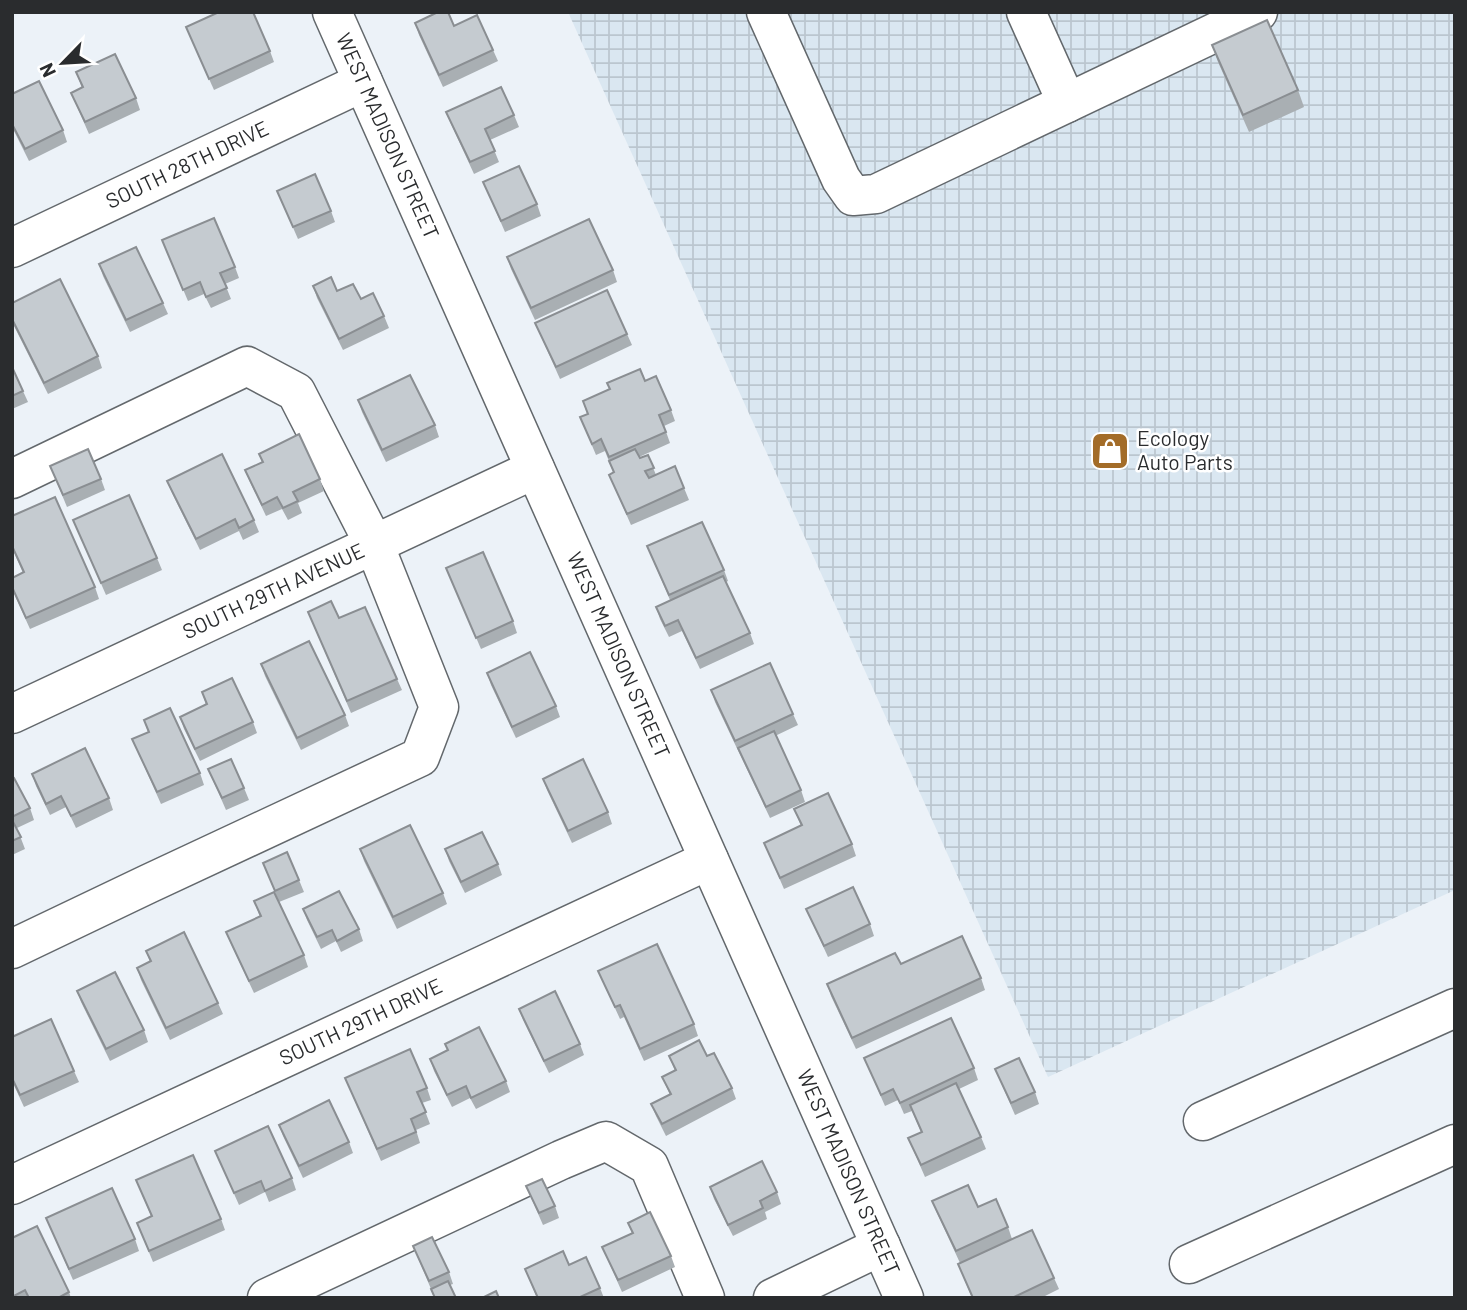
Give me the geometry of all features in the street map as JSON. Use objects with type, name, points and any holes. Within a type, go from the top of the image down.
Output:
[{"type":"street","name":"WEST MADISON STREET","points":[[332,12],[904,1298]]},
{"type":"street","points":[[766,12],[841,179],[853,196],[876,194],[1258,12]]},
{"type":"street","points":[[1026,12],[1067,103]]},
{"type":"street","name":"SOUTH 28TH DRIVE","points":[[12,248],[363,82]]},
{"type":"street","points":[[12,479],[247,366],[296,392],[374,544],[439,707],[420,757],[12,949]]},
{"type":"street","name":"SOUTH 29TH AVENUE","points":[[12,714],[535,469]]},
{"type":"street","name":"SOUTH 29TH DRIVE","points":[[12,1185],[709,860]]},
{"type":"street","points":[[1203,1121],[1455,1008]]},
{"type":"street","points":[[267,1298],[606,1142],[649,1166],[705,1298]]},
{"type":"street","points":[[1189,1264],[1455,1144]]},
{"type":"street","points":[[774,1298],[881,1246]]},
{"type":"shaded area","name":"Ecology Auto Parts","points":[[568,12],[1455,12],[1455,890],[1048,1077]]},
{"type":"building","points":[[219,12],[253,12],[270,51],[209,79],[186,27]]},
{"type":"building","points":[[438,12],[448,12],[454,26],[477,15],[493,50],[439,75],[415,23]]},
{"type":"building","points":[[1267,20],[1298,90],[1243,115],[1212,45]]},
{"type":"building","points":[[115,54],[136,98],[85,122],[71,93],[83,87],[76,72]]},
{"type":"building","points":[[39,81],[63,130],[25,149],[12,124],[12,94]]},
{"type":"building","points":[[501,87],[514,115],[485,129],[495,151],[470,162],[446,112]]},
{"type":"building","points":[[519,166],[537,204],[501,221],[483,182]]},
{"type":"building","points":[[315,174],[331,211],[293,227],[277,191]]},
{"type":"building","points":[[214,218],[235,267],[220,273],[227,288],[206,297],[200,282],[183,290],[162,240]]},
{"type":"building","points":[[589,219],[613,270],[531,308],[507,257]]},
{"type":"building","points":[[136,247],[163,303],[126,320],[99,264]]},
{"type":"building","points":[[331,277],[337,291],[353,284],[361,299],[373,293],[384,316],[339,339],[313,286]]},
{"type":"building","points":[[60,279],[98,356],[44,383],[12,319],[12,303]]},
{"type":"building","points":[[607,290],[627,334],[556,367],[535,323]]},
{"type":"building","points":[[12,367],[23,391],[12,396]]},
{"type":"building","points":[[640,369],[645,381],[656,376],[671,410],[659,415],[666,432],[609,457],[601,439],[592,444],[580,417],[588,414],[583,401],[610,389],[607,383]]},
{"type":"building","points":[[410,375],[435,425],[382,450],[358,400]]},
{"type":"building","points":[[299,434],[320,479],[293,492],[298,501],[283,508],[277,497],[262,505],[245,470],[263,462],[259,454]]},
{"type":"building","points":[[88,449],[101,479],[63,495],[50,466]]},
{"type":"building","points":[[635,449],[640,458],[648,455],[654,468],[645,471],[649,478],[675,466],[684,488],[627,514],[609,475],[614,472],[609,461]]},
{"type":"building","points":[[222,454],[254,520],[239,528],[235,519],[196,539],[167,481]]},
{"type":"building","points":[[129,495],[157,558],[101,583],[73,520]]},
{"type":"building","points":[[55,497],[95,587],[26,618],[12,587],[12,578],[24,572],[12,546],[12,516]]},
{"type":"building","points":[[702,522],[724,570],[669,595],[647,546]]},
{"type":"building","points":[[483,552],[513,621],[476,638],[446,568]]},
{"type":"building","points":[[723,576],[750,633],[696,658],[678,620],[665,626],[656,607]]},
{"type":"building","points":[[331,601],[339,618],[365,607],[397,679],[347,701],[308,612]]},
{"type":"building","points":[[309,641],[345,715],[297,738],[261,664]]},
{"type":"building","points":[[530,652],[556,706],[512,727],[487,673]]},
{"type":"building","points":[[770,663],[793,714],[735,741],[711,690]]},
{"type":"building","points":[[232,678],[253,722],[195,749],[180,717],[207,704],[202,692]]},
{"type":"building","points":[[170,708],[200,773],[157,792],[132,739],[149,732],[144,720]]},
{"type":"building","points":[[774,731],[801,790],[766,807],[738,748]]},
{"type":"building","points":[[85,748],[109,798],[71,816],[61,796],[46,804],[32,774]]},
{"type":"building","points":[[231,759],[244,788],[222,798],[208,769]]},
{"type":"building","points":[[583,759],[608,812],[568,831],[543,779]]},
{"type":"building","points":[[14,778],[30,808],[12,817],[12,779]]},
{"type":"building","points":[[828,793],[852,844],[780,878],[764,843],[802,825],[794,809]]},
{"type":"building","points":[[12,820],[21,837],[12,841]]},
{"type":"building","points":[[410,825],[443,893],[393,917],[360,849]]},
{"type":"building","points":[[482,832],[498,864],[461,882],[445,849]]},
{"type":"building","points":[[287,852],[299,880],[275,891],[263,863]]},
{"type":"building","points":[[853,887],[870,924],[824,946],[806,909]]},
{"type":"building","points":[[339,891],[359,929],[337,941],[332,930],[317,937],[303,909]]},
{"type":"building","points":[[274,892],[304,955],[249,981],[226,932],[261,916],[254,901]]},
{"type":"building","points":[[184,932],[218,1003],[166,1028],[137,968],[151,961],[146,951]]},
{"type":"building","points":[[962,936],[981,978],[852,1038],[827,984],[895,953],[901,964]]},
{"type":"building","points":[[657,944],[694,1024],[640,1049],[620,1005],[615,1007],[598,971]]},
{"type":"building","points":[[115,972],[144,1030],[106,1049],[77,991]]},
{"type":"building","points":[[555,991],[580,1044],[544,1061],[519,1009]]},
{"type":"building","points":[[951,1018],[974,1068],[900,1103],[893,1089],[881,1095],[864,1058]]},
{"type":"building","points":[[51,1019],[74,1071],[20,1095],[12,1078],[12,1037]]},
{"type":"building","points":[[479,1027],[506,1081],[471,1098],[466,1086],[447,1095],[430,1059],[448,1050],[445,1044]]},
{"type":"building","points":[[699,1040],[707,1056],[714,1053],[732,1088],[662,1124],[651,1104],[671,1094],[662,1077],[676,1070],[669,1056]]},
{"type":"building","points":[[410,1049],[427,1088],[417,1092],[426,1112],[411,1119],[416,1132],[377,1149],[345,1078]]},
{"type":"building","points":[[1019,1058],[1035,1092],[1011,1103],[995,1069]]},
{"type":"building","points":[[956,1083],[981,1137],[921,1165],[908,1138],[922,1132],[910,1105]]},
{"type":"building","points":[[329,1100],[349,1142],[299,1166],[279,1125]]},
{"type":"building","points":[[268,1126],[292,1178],[265,1191],[261,1181],[234,1193],[215,1151]]},
{"type":"building","points":[[193,1155],[221,1219],[149,1251],[137,1223],[152,1216],[136,1180]]},
{"type":"building","points":[[762,1161],[777,1192],[760,1201],[763,1208],[728,1225],[710,1187]]},
{"type":"building","points":[[542,1179],[555,1206],[539,1213],[526,1186]]},
{"type":"building","points":[[968,1185],[978,1207],[996,1199],[1008,1227],[956,1251],[932,1201]]},
{"type":"building","points":[[112,1188],[135,1239],[69,1269],[46,1218]]},
{"type":"building","points":[[650,1212],[671,1256],[618,1280],[602,1247],[633,1233],[628,1223]]},
{"type":"building","points":[[37,1226],[69,1292],[58,1298],[29,1298],[25,1290],[12,1297],[12,1238]]},
{"type":"building","points":[[1032,1230],[1054,1278],[1012,1298],[973,1298],[958,1264]]},
{"type":"building","points":[[432,1237],[449,1272],[429,1281],[413,1246]]},
{"type":"building","points":[[563,1251],[569,1265],[586,1257],[600,1288],[578,1298],[538,1298],[525,1269]]},
{"type":"building","points":[[448,1281],[456,1298],[435,1298],[431,1289]]},
{"type":"building","points":[[496,1291],[499,1298],[482,1298]]},
{"type":"place","name":"Ecology Auto Parts","points":[[1110,451]]}]
